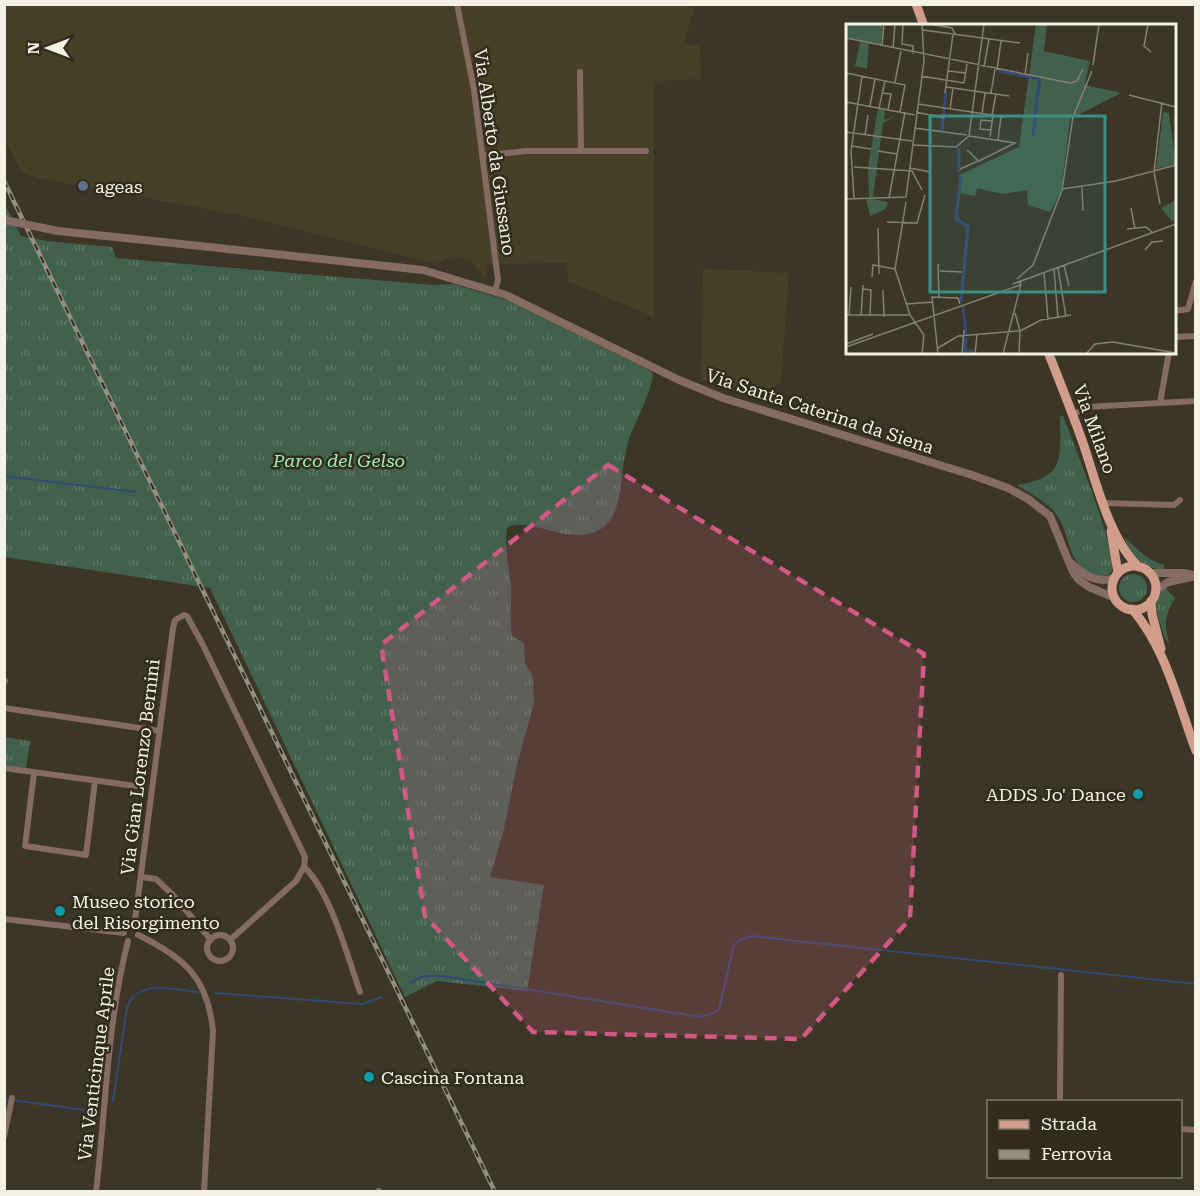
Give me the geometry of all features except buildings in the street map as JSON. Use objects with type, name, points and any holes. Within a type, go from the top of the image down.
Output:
[{"type":"main road","points":[[916,4],[923,24]]},
{"type":"main road","name":"Via Milano","points":[[1049,354],[1108,516]]},
{"type":"main road","points":[[1108,516],[1124,549],[1154,580],[1152,614],[1166,669]]},
{"type":"main road","points":[[1108,516],[1116,576],[1112,587],[1115,598],[1123,607],[1132,609],[1142,608],[1151,601]]},
{"type":"main road","points":[[1116,576],[1127,567],[1139,567]]},
{"type":"main road","points":[[1132,609],[1150,633],[1166,669],[1196,751]]},
{"type":"street","name":"Via Alberto da Giussano","points":[[457,4],[474,90],[498,280],[495,291]]},
{"type":"street","points":[[580,72],[581,151]]},
{"type":"street","points":[[482,156],[526,151],[646,151]]},
{"type":"street","points":[[4,220],[58,231],[416,269],[495,291]]},
{"type":"street","points":[[1176,311],[1188,309],[1196,281]]},
{"type":"street","name":"Via Santa Caterina da Siena","points":[[495,291],[723,399],[1008,488],[1028,499],[1050,516],[1079,580],[1115,598]]},
{"type":"street","points":[[1176,337],[1196,336]]},
{"type":"street","points":[[1160,403],[1169,354]]},
{"type":"street","points":[[1073,415],[1086,407],[1196,400]]},
{"type":"street","points":[[1104,503],[1174,506],[1180,500]]},
{"type":"street","points":[[1068,560],[1091,578],[1104,580],[1116,576]]},
{"type":"street","points":[[1149,573],[1184,573],[1196,576]]},
{"type":"street","points":[[1155,591],[1168,582],[1196,576]]},
{"type":"street","name":"Via Gian Lorenzo Bernini","points":[[134,928],[173,628],[176,620],[184,615],[187,616],[203,645],[305,857],[304,867]]},
{"type":"street","points":[[4,708],[160,731]]},
{"type":"street","points":[[4,768],[143,787]]},
{"type":"street","points":[[34,772],[25,846],[86,855],[95,781]]},
{"type":"street","points":[[230,940],[296,881],[304,867],[314,876],[331,913],[360,992]]},
{"type":"street","points":[[141,877],[156,879],[173,895],[210,940]]},
{"type":"street","points":[[4,919],[124,933]]},
{"type":"street","points":[[138,935],[135,940],[128,941],[124,933],[128,927],[134,928],[138,935],[169,951],[186,964],[197,977],[209,1005],[213,1031],[204,1191]]},
{"type":"street","points":[[220,935],[230,940],[232,952],[226,959],[218,960],[208,952],[210,940],[220,935]]},
{"type":"street","name":"Via Venticinque Aprile","points":[[96,1191],[105,1116],[104,1094],[120,973],[128,941]]},
{"type":"street","points":[[1060,1100],[1061,975]]},
{"type":"street","points":[[4,1137],[11,1100]]},
{"type":"highlighted area","points":[[608,465],[924,654],[910,919],[801,1039],[533,1032],[425,916],[381,645]]},
{"type":"shaded area","points":[[5,5],[695,5],[683,45],[700,45],[701,79],[654,81],[654,317],[568,281],[567,263],[486,264],[487,276],[483,276],[473,262],[453,256],[437,264],[238,215],[38,178],[23,173],[5,141]]},
{"type":"shaded area","points":[[703,269],[789,273],[781,382],[758,399],[701,379]]},
{"type":"green space","name":"Parco del Gelso","points":[[4,203],[21,236],[47,241],[112,247],[116,258],[433,285],[453,284],[509,301],[651,371],[653,375],[649,392],[629,439],[617,505],[611,519],[601,529],[586,534],[565,534],[527,525],[507,528],[506,550],[511,587],[512,636],[524,643],[525,663],[533,677],[534,703],[518,761],[503,833],[490,877],[544,885],[527,991],[437,981],[405,997],[210,588],[5,557]]},
{"type":"green space","points":[[1060,416],[1063,416],[1102,521],[1112,562],[1111,573],[1107,575],[1093,574],[1078,564],[1058,517],[1050,507],[1017,485],[1044,477],[1057,464]]},
{"type":"green space","points":[[1123,536],[1146,556],[1164,565],[1164,570],[1156,569],[1139,559]]},
{"type":"green space","points":[[1133,574],[1143,578],[1147,588],[1143,598],[1133,602],[1123,598],[1119,588],[1123,578]]},
{"type":"green space","points":[[1166,587],[1175,598],[1166,620],[1169,643],[1164,636],[1156,605]]},
{"type":"green space","points":[[5,737],[30,741],[26,768],[5,765]]},
{"type":"waterway","points":[[4,476],[136,492]]},
{"type":"waterway","points":[[410,983],[423,976],[443,976],[701,1017],[719,1009],[734,945],[751,936],[1196,984]]},
{"type":"waterway","points":[[113,1101],[127,1008],[132,999],[147,989],[168,988],[198,992]]},
{"type":"waterway","points":[[215,993],[363,1004],[381,997]]},
{"type":"waterway","points":[[4,1099],[99,1112]]},
{"type":"railway","points":[[4,181],[495,1192]]},
{"type":"place","name":"ageas","points":[[83,186]]},
{"type":"place","name":"ADDS Jo' Dance","points":[[1138,794]]},
{"type":"place","name":"Museo storico del Risorgimento","points":[[60,911]]},
{"type":"place","name":"Cascina Fontana","points":[[369,1077]]}]
